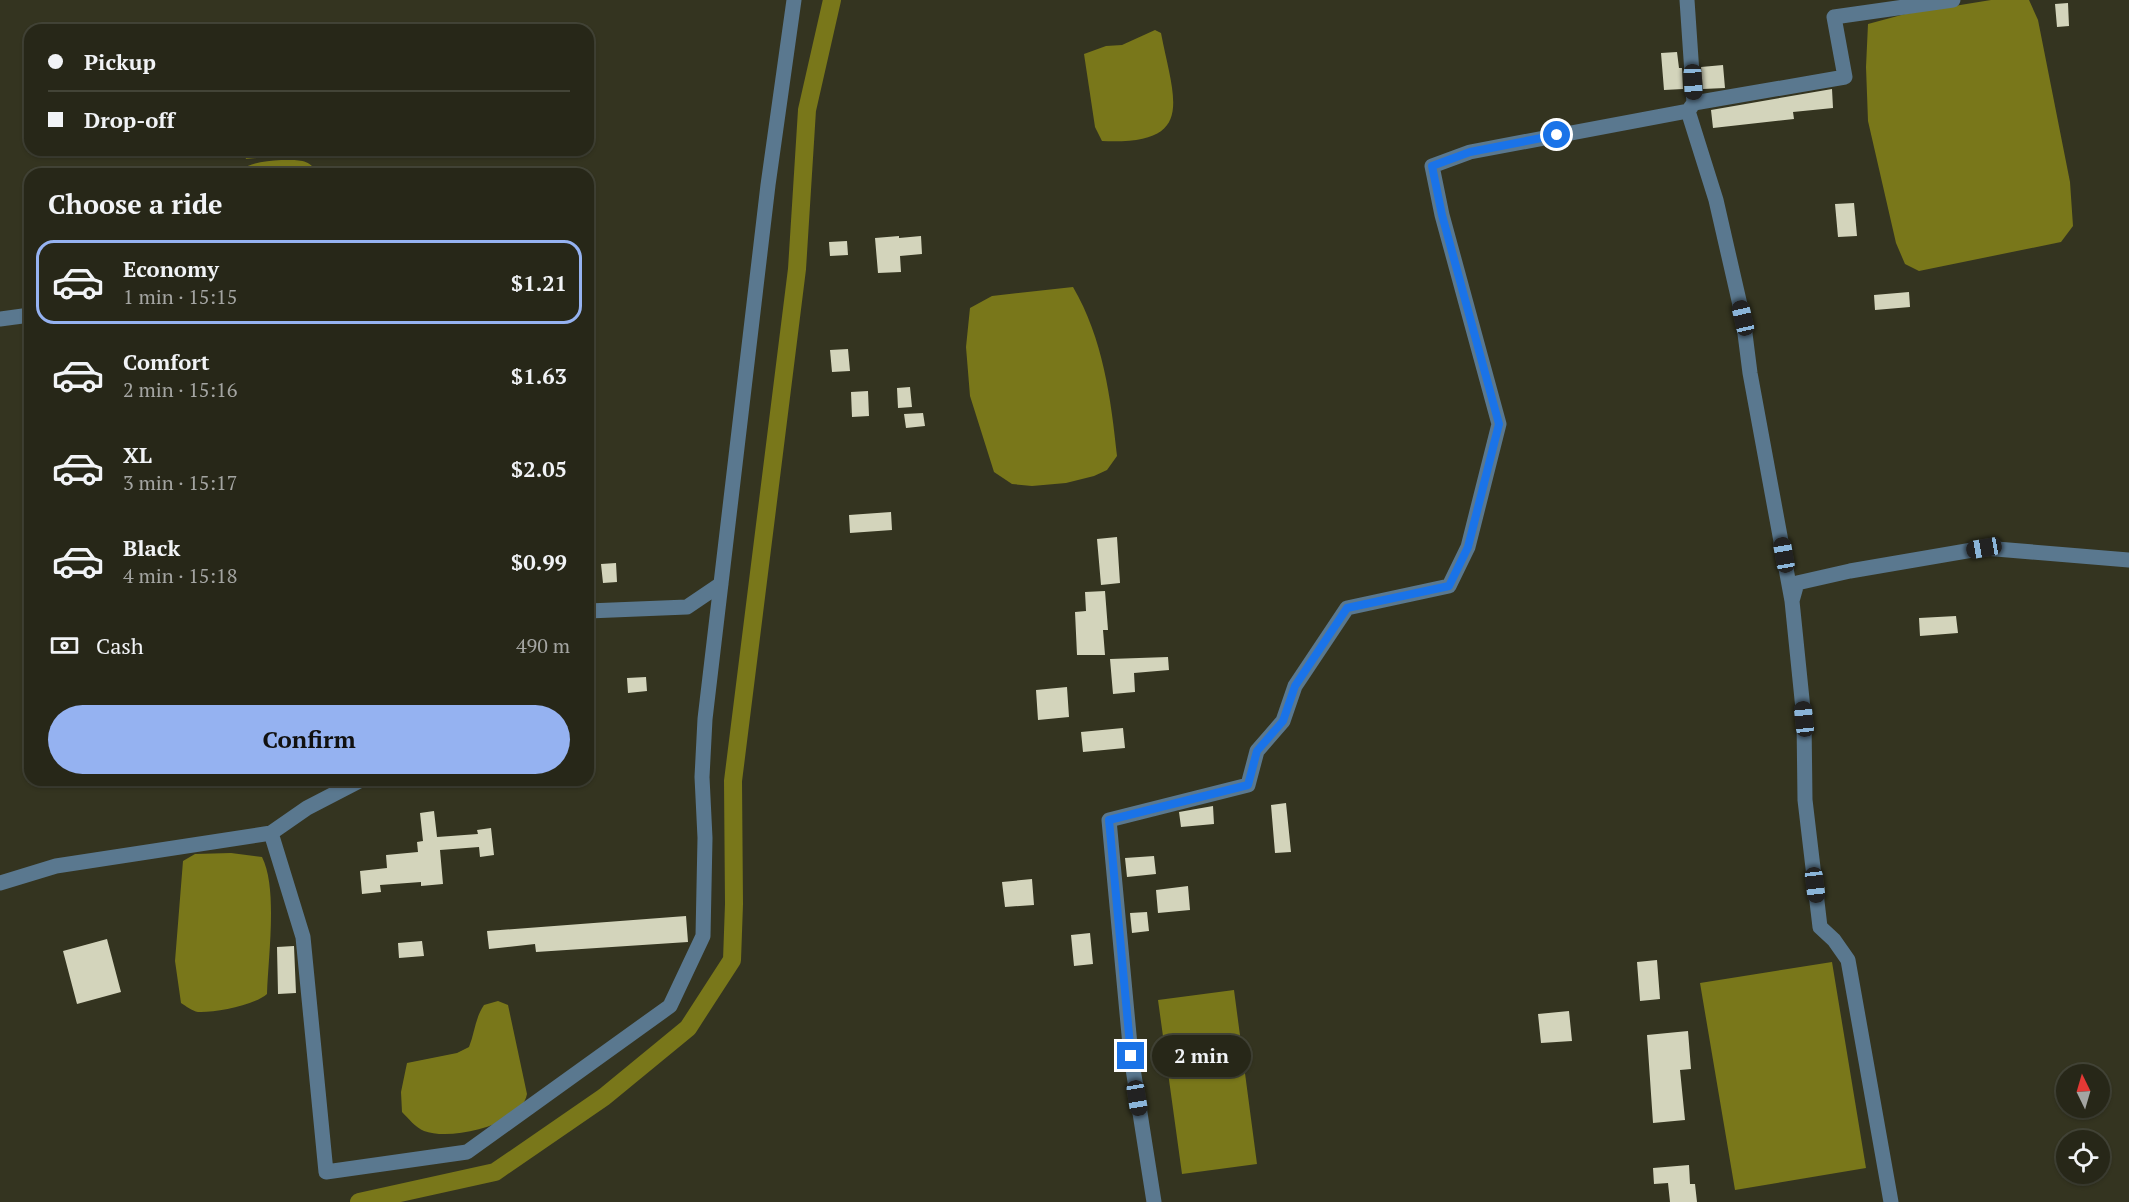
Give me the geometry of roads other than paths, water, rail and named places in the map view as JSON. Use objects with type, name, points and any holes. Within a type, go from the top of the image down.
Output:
[{"type":"street","points":[[271,833],[303,937],[326,1172],[467,1152],[670,1006],[703,936],[704,730],[768,185],[794,0]]},
{"type":"street","points":[[1687,0],[1691,107],[1716,200],[1743,318],[1750,373],[1792,601],[1804,719],[1805,800],[1820,927],[1834,940],[1848,960],[1891,1202]]},
{"type":"street","points":[[1154,1202],[1131,1056],[1109,820],[1248,785],[1257,751],[1283,721],[1295,686],[1347,608],[1449,586],[1468,547],[1499,424],[1442,215],[1432,166],[1470,152],[1845,77],[1834,17],[1953,0]]},
{"type":"street","points":[[0,319],[24,316]]},
{"type":"street","points":[[1792,601],[1797,583],[1850,571],[1984,548],[2129,560]]},
{"type":"street","points":[[594,611],[687,607],[721,584]]},
{"type":"street","points":[[0,883],[56,866],[271,833],[308,808],[350,786]]},
{"type":"waterway","points":[[359,1202],[495,1172],[604,1097],[688,1028],[732,960],[733,781],[797,269],[807,110],[832,0]]}]
